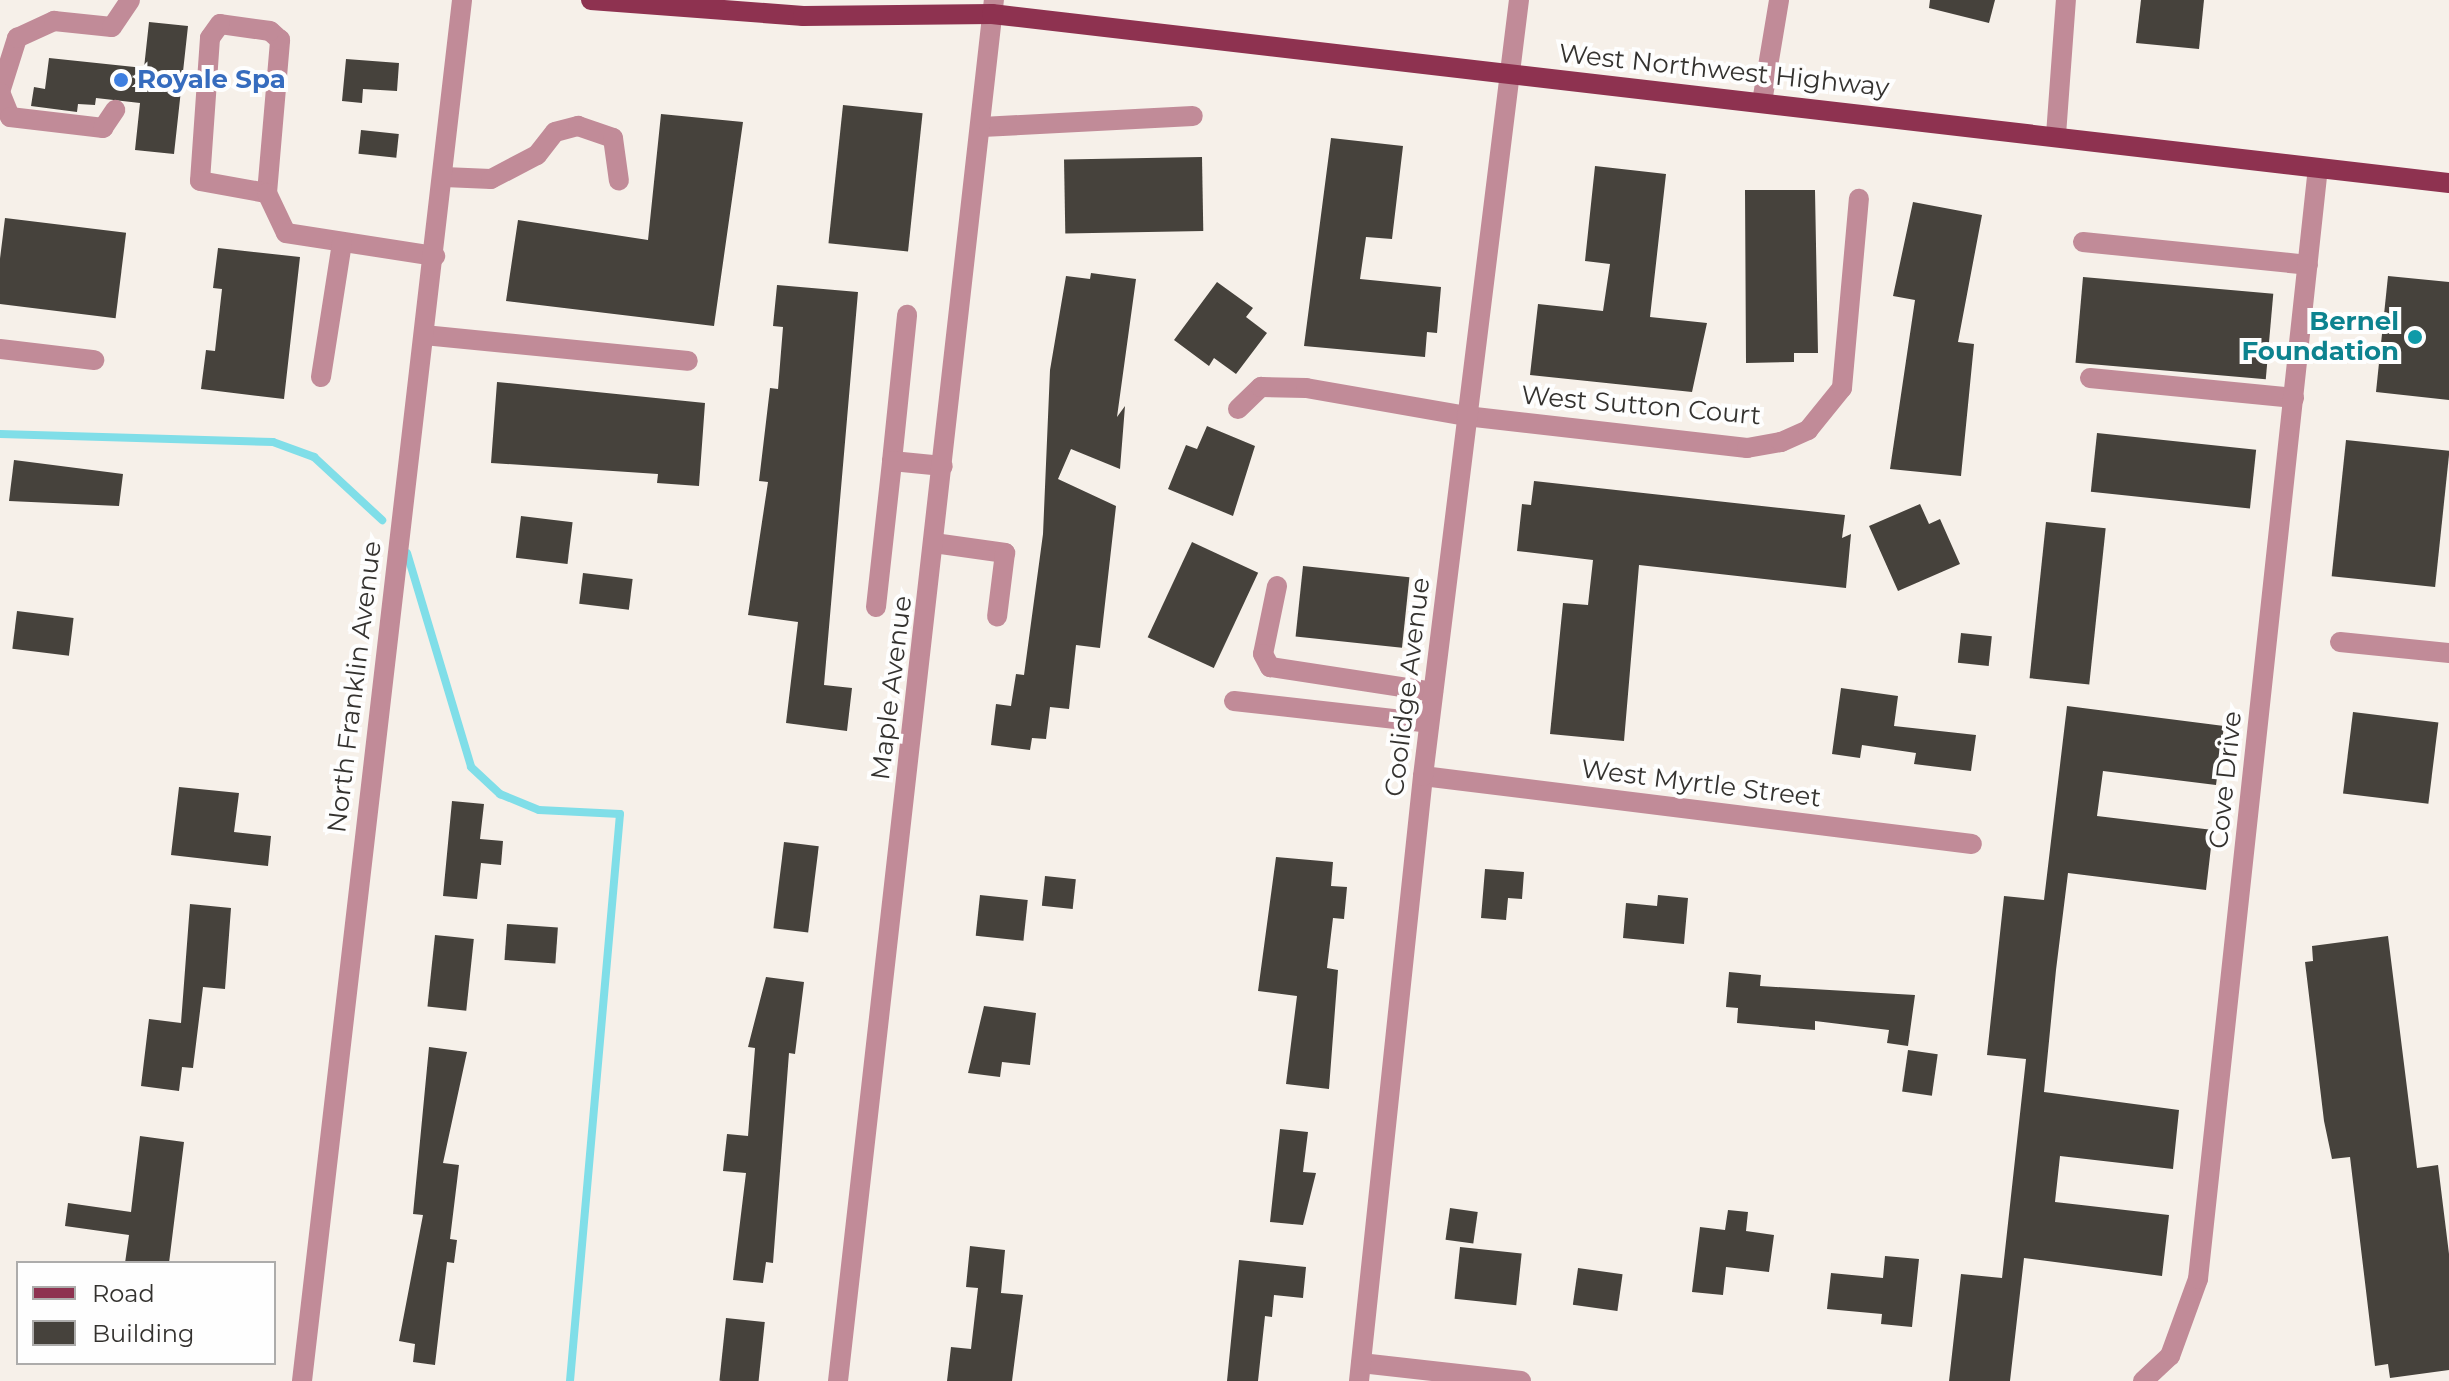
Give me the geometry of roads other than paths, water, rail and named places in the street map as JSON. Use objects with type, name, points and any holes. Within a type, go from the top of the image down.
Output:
[{"type":"main road","name":"West Northwest Highway","points":[[591,0],[803,16],[993,7]]},
{"type":"main road","name":"West Northwest Highway","points":[[940,0],[1509,73],[2449,183]]},
{"type":"street","points":[[115,110],[103,128],[10,117],[0,92],[17,38],[54,21],[112,27],[130,0]]},
{"type":"street","name":"North Franklin Avenue","points":[[302,1381],[435,256],[462,0]]},
{"type":"street","name":"Coolidge Avenue","points":[[1360,1372],[1429,723],[1519,0]]},
{"type":"street","points":[[1762,102],[1779,0]]},
{"type":"street","points":[[2056,135],[2066,0]]},
{"type":"street","name":"Maple Avenue","points":[[838,1381],[982,127],[993,7]]},
{"type":"street","points":[[267,193],[205,185],[196,175],[210,38],[220,24],[270,31],[280,40],[267,193],[286,233],[435,256]]},
{"type":"street","points":[[982,127],[1193,116]]},
{"type":"street","points":[[444,177],[491,179],[537,155],[555,132],[578,126],[613,138],[619,181]]},
{"type":"street","name":"Cove Drive","points":[[2143,1381],[2170,1356],[2198,1279],[2318,168]]},
{"type":"street","name":"West Sutton Court","points":[[1238,409],[1261,387],[1306,388],[1466,416],[1747,448],[1808,430],[1842,388],[1849,367],[1859,199]]},
{"type":"street","points":[[2083,242],[2308,265]]},
{"type":"street","points":[[321,377],[342,243]]},
{"type":"street","points":[[876,607],[907,315]]},
{"type":"street","points":[[424,335],[688,361]]},
{"type":"street","points":[[0,349],[94,360]]},
{"type":"street","points":[[2090,378],[2294,398]]},
{"type":"street","points":[[892,461],[943,466]]},
{"type":"street","points":[[934,543],[1005,553],[997,617]]},
{"type":"street","points":[[1277,586],[1263,654],[1270,667],[1433,692]]},
{"type":"street","points":[[2340,642],[2449,653]]},
{"type":"street","points":[[1234,701],[1429,723]]},
{"type":"street","name":"West Myrtle Street","points":[[1423,776],[1972,844]]},
{"type":"street","points":[[1360,1372],[1521,1381]]},
{"type":"waterway","points":[[0,434],[273,442],[314,457],[382,520]]},
{"type":"waterway","points":[[407,553],[471,767],[500,794],[539,810],[620,814],[570,1381]]},
{"type":"place","name":"Royale Spa","points":[[121,80]]},
{"type":"place","name":"Bernel Foundation","points":[[2415,337]]}]
